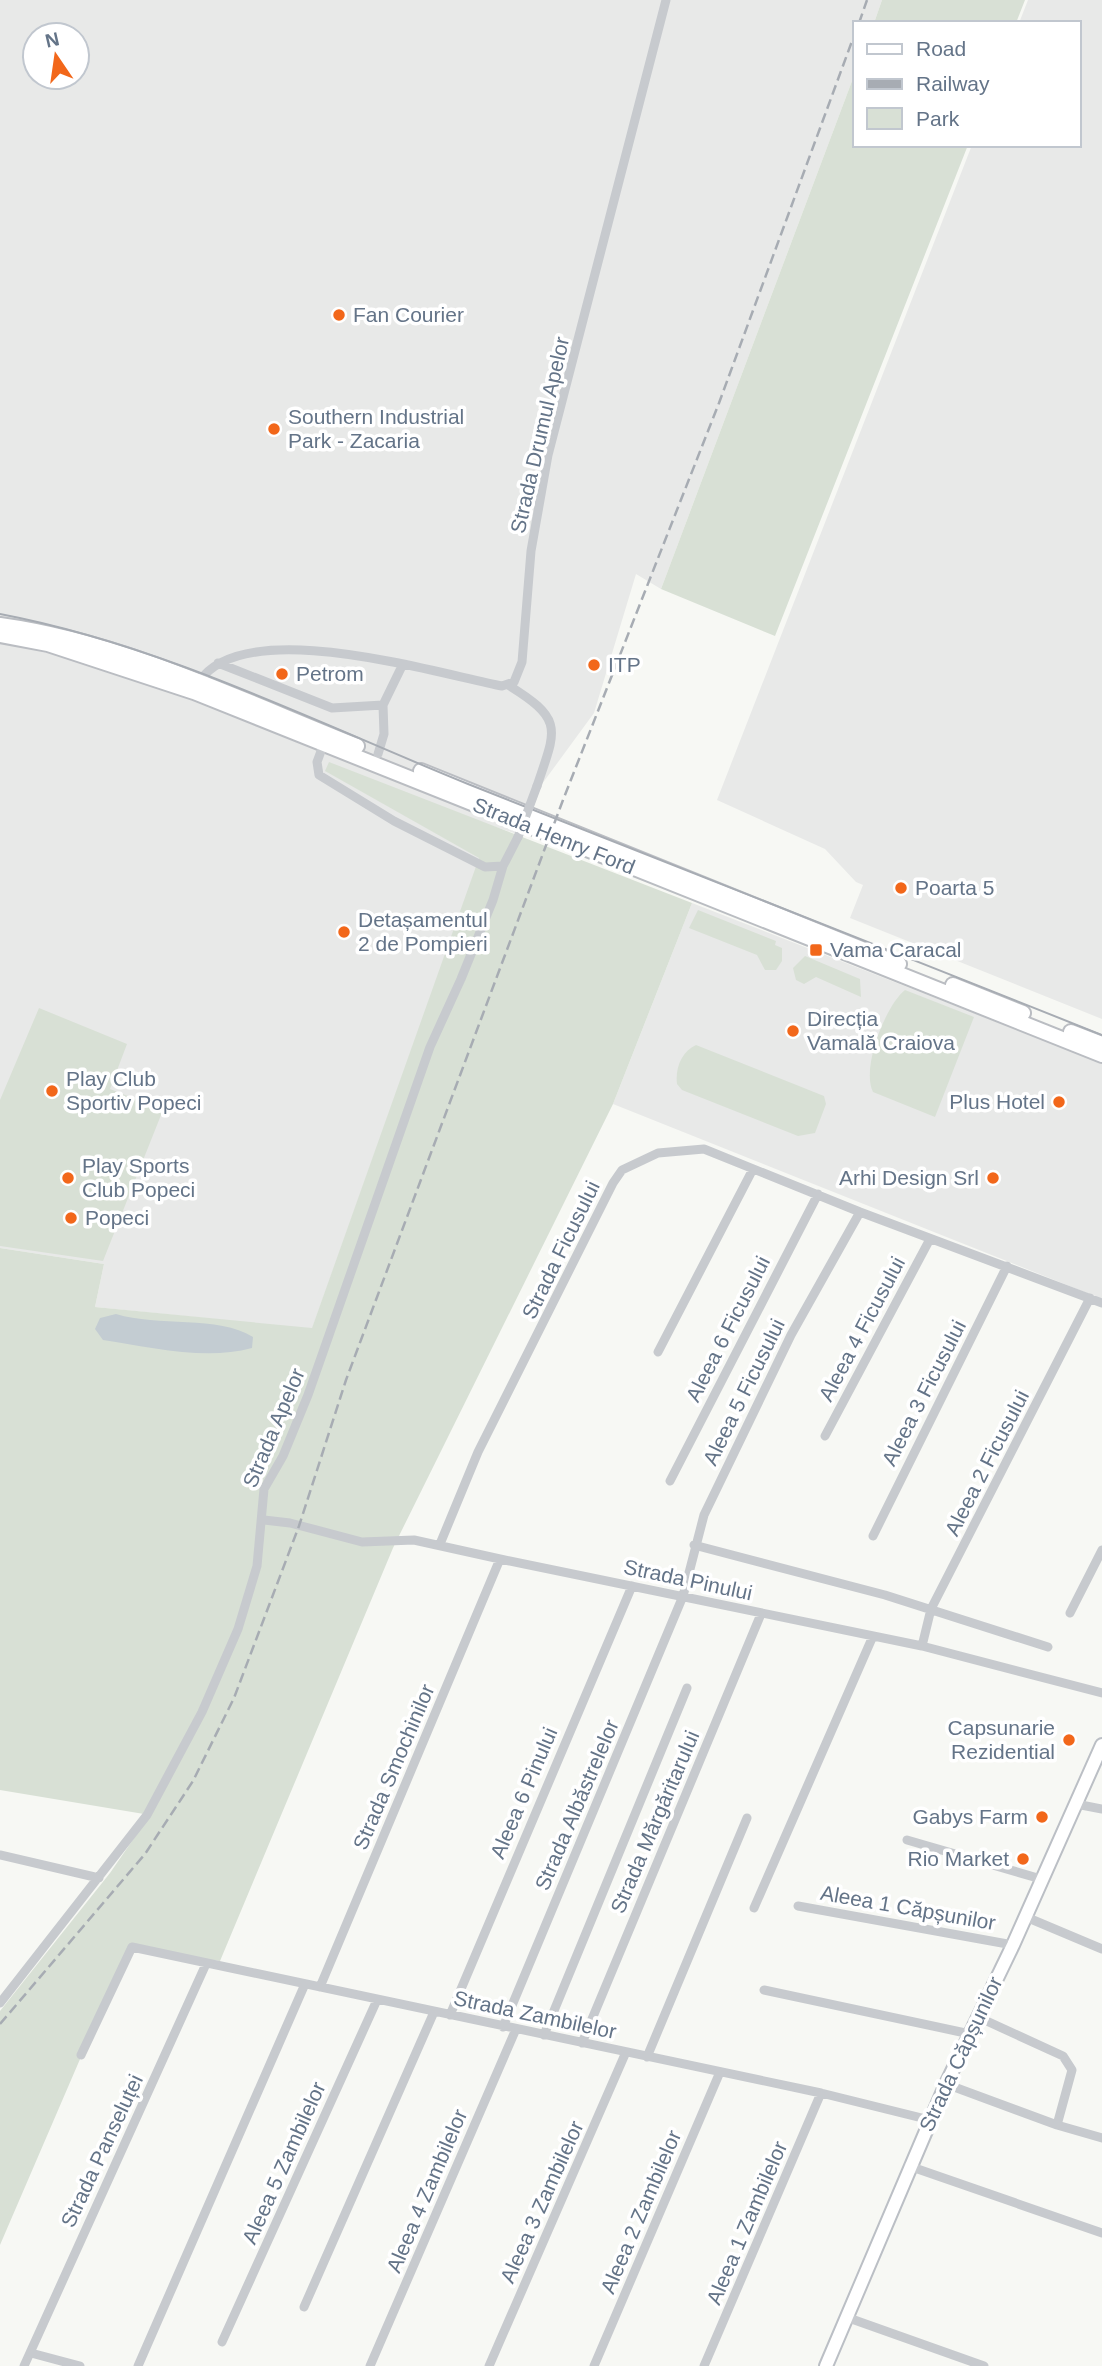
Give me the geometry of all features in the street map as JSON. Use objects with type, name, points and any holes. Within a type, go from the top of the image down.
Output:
[{"type":"main road","name":"Strada Henry Ford","points":[[0,625],[86,644],[199,682],[1102,1044]]},
{"type":"main road","name":"Strada Henry Ford","points":[[0,635],[48,644],[129,669],[324,743],[1102,1055]]},
{"type":"street","name":"Strada Drumul Apelor","points":[[509,685],[514,682],[522,662],[531,551],[548,456],[666,0]]},
{"type":"street","points":[[199,682],[219,663],[251,652],[322,650],[368,656],[402,666],[509,685]]},
{"type":"street","points":[[219,663],[332,708],[348,710],[383,705]]},
{"type":"street","points":[[378,754],[384,734],[383,705],[402,666]]},
{"type":"street","name":"Strada Apelor","points":[[0,2003],[147,1815],[202,1712],[238,1629],[257,1566],[264,1520],[261,1501],[264,1489],[283,1456],[312,1385],[416,1085],[493,900],[503,866],[537,786],[550,745],[552,723],[541,708],[509,685]]},
{"type":"street","points":[[324,743],[317,762],[319,775],[394,821],[485,867],[503,866]]},
{"type":"street","name":"Strada Ficusului","points":[[440,1544],[478,1452],[622,1170],[657,1153],[705,1149],[860,1212],[1102,1303]]},
{"type":"street","points":[[658,1352],[753,1168]]},
{"type":"street","name":"Aleea 6 Ficusului","points":[[670,1481],[818,1194]]},
{"type":"street","name":"Aleea 5 Ficusului","points":[[683,1596],[694,1545],[713,1494],[785,1347],[860,1212]]},
{"type":"street","name":"Aleea 4 Ficusului","points":[[825,1436],[930,1238]]},
{"type":"street","name":"Aleea 3 Ficusului","points":[[873,1536],[1007,1266]]},
{"type":"street","name":"Aleea 2 Ficusului","points":[[922,1646],[931,1609],[1090,1298]]},
{"type":"street","name":"Strada Pinului","points":[[264,1520],[290,1523],[362,1542],[414,1540],[440,1544],[500,1559],[922,1646],[1102,1693]]},
{"type":"street","points":[[694,1545],[931,1609],[1048,1647]]},
{"type":"street","points":[[1070,1613],[1102,1550]]},
{"type":"street","name":"Strada Smochinilor","points":[[320,1987],[500,1559]]},
{"type":"street","name":"Aleea 6 Pinului","points":[[450,2015],[632,1586]]},
{"type":"street","name":"Strada Albăstrelelor","points":[[503,2027],[683,1596]]},
{"type":"street","name":"Strada Mărgăritarului","points":[[582,2043],[761,1614]]},
{"type":"street","points":[[754,1908],[873,1636]]},
{"type":"street","points":[[544,2035],[687,1688]]},
{"type":"street","name":"Strada Căpșunilor","points":[[826,2366],[909,2166],[1026,1917],[1102,1745]]},
{"type":"street","points":[[1076,1804],[1102,1810]]},
{"type":"street","points":[[647,2057],[747,1818]]},
{"type":"street","points":[[907,1840],[1041,1879]]},
{"type":"street","points":[[0,1855],[99,1878]]},
{"type":"street","name":"Aleea 1 Căpșunilor","points":[[798,1906],[1013,1945]]},
{"type":"street","points":[[1026,1917],[1102,1949]]},
{"type":"street","name":"Strada Zambilelor","points":[[81,2055],[132,1947],[720,2072],[930,2120]]},
{"type":"street","name":"Strada Panseluței","points":[[24,2366],[206,1964]]},
{"type":"street","points":[[138,2366],[305,1984]]},
{"type":"street","points":[[764,1990],[970,2034]]},
{"type":"street","name":"Aleea 5 Zambilelor","points":[[222,2342],[377,2000]]},
{"type":"street","points":[[304,2307],[434,2012]]},
{"type":"street","points":[[978,2017],[1063,2056],[1072,2070],[1057,2125]]},
{"type":"street","name":"Aleea 4 Zambilelor","points":[[370,2366],[516,2029]]},
{"type":"street","name":"Aleea 3 Zambilelor","points":[[489,2366],[626,2052]]},
{"type":"street","name":"Aleea 2 Zambilelor","points":[[594,2366],[720,2072]]},
{"type":"street","points":[[946,2084],[1057,2125],[1102,2138]]},
{"type":"street","name":"Aleea 1 Zambilelor","points":[[704,2366],[821,2094]]},
{"type":"street","points":[[909,2166],[1102,2233]]},
{"type":"street","points":[[846,2317],[984,2366]]},
{"type":"street","points":[[31,2353],[80,2366]]},
{"type":"shaded area","points":[[0,0],[882,0],[875,21],[853,21],[853,78],[661,589],[636,574],[594,713],[542,784],[523,836],[326,771],[480,858],[312,1329],[95,1307],[104,1264],[0,1248]]},
{"type":"shaded area","points":[[1028,0],[1102,0],[1102,1019],[850,918],[863,885],[856,882],[825,849],[717,800],[971,147],[1081,147],[1081,21],[1020,21]]},
{"type":"shaded area","points":[[692,903],[1102,1063],[1102,1299],[613,1104]]},
{"type":"shaded area","points":[[116,1314],[150,1320],[205,1323],[239,1330],[253,1337],[252,1348],[234,1352],[197,1353],[103,1340],[95,1329],[100,1318]]},
{"type":"green space","points":[[882,0],[1025,0],[1017,21],[875,21]]},
{"type":"green space","points":[[853,78],[853,147],[967,147],[775,636],[661,589]]},
{"type":"green space","points":[[329,762],[692,903],[613,1104],[393,1548],[220,1961],[127,1950],[0,2245],[0,2011],[110,1873],[150,1815],[0,1790],[0,1248],[104,1264],[95,1307],[312,1328],[479,858],[325,771]]},
{"type":"green space","points":[[698,910],[776,941],[775,945],[782,948],[782,961],[776,970],[765,970],[757,955],[689,928]]},
{"type":"green space","points":[[805,956],[860,979],[861,997],[816,977],[804,984],[796,980],[793,968]]},
{"type":"green space","points":[[905,990],[974,1017],[935,1117],[873,1092],[870,1082],[877,1038],[890,1009]]},
{"type":"green space","name":"Play Sports Club Popeci","points":[[39,1008],[127,1044],[110,1089],[163,1110],[103,1261],[0,1246],[0,1100]]},
{"type":"green space","points":[[696,1045],[824,1096],[826,1104],[815,1133],[798,1136],[682,1090],[677,1084],[678,1066],[687,1051]]},
{"type":"tram line","points":[[0,614],[120,645],[238,687],[547,816],[1102,1035]]},
{"type":"railway","points":[[860,21],[867,0]]},
{"type":"railway","points":[[0,2024],[145,1854],[193,1781],[234,1698],[299,1526],[346,1380],[563,800],[719,403],[853,38]]},
{"type":"place","name":"Fan Courier","points":[[339,315]]},
{"type":"place","name":"Southern Industrial Park - Zacaria","points":[[274,429]]},
{"type":"place","name":"ITP","points":[[594,665]]},
{"type":"place","name":"Petrom","points":[[282,674]]},
{"type":"place","name":"Poarta 5","points":[[901,888]]},
{"type":"place","name":"Detașamentul 2 de Pompieri","points":[[344,932]]},
{"type":"place","name":"Vama Caracal","points":[[816,950]]},
{"type":"place","name":"Direcția Vamală Craiova","points":[[793,1031]]},
{"type":"place","name":"Play Club Sportiv Popeci","points":[[52,1091]]},
{"type":"place","name":"Plus Hotel","points":[[1059,1102]]},
{"type":"place","name":"Play Sports Club Popeci","points":[[68,1178]]},
{"type":"place","name":"Arhi Design Srl","points":[[993,1178]]},
{"type":"place","name":"Popeci","points":[[71,1218]]},
{"type":"place","name":"Capsunarie Rezidential","points":[[1069,1740]]},
{"type":"place","name":"Gabys Farm","points":[[1042,1817]]},
{"type":"place","name":"Rio Market","points":[[1023,1859]]}]
